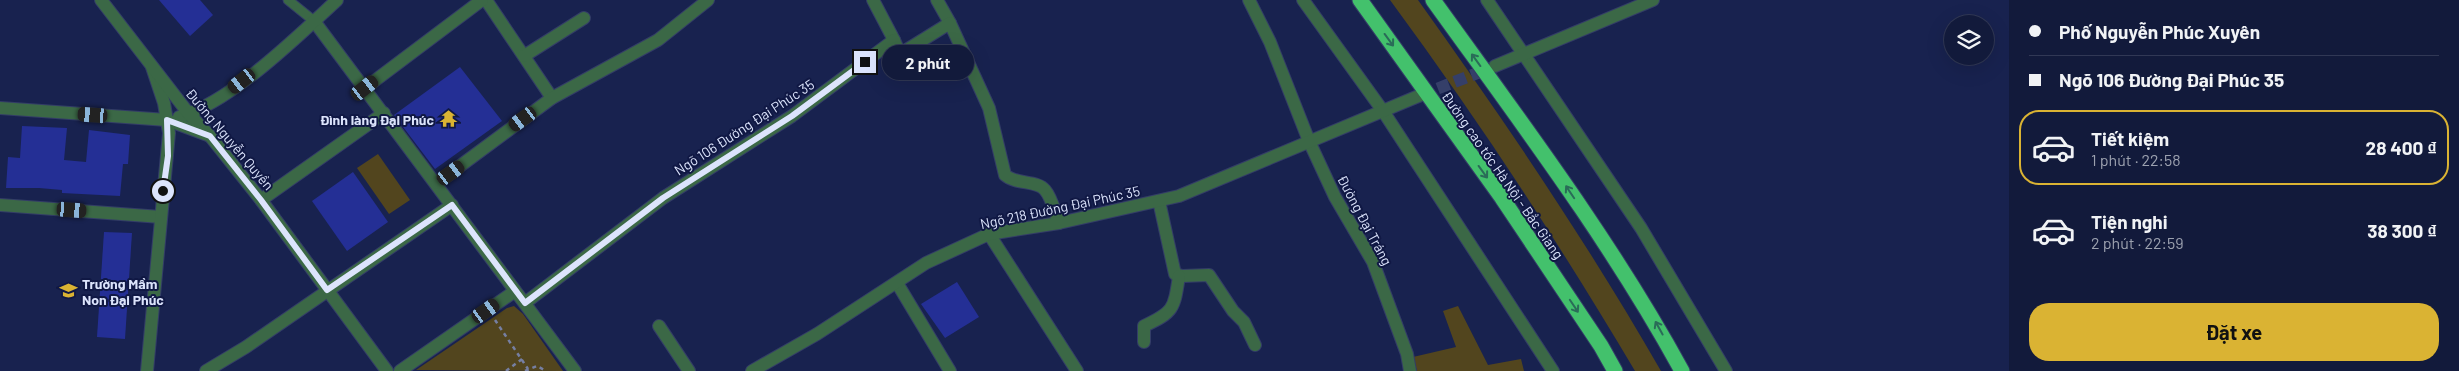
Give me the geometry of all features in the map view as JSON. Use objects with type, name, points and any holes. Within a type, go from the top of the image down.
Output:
[{"type":"highway","name":"Đường cao tốc Hà Nội - Bắc Giang","points":[[1360,0],[1502,198],[1601,346],[1615,371]]},
{"type":"highway","points":[[1433,0],[1587,218],[1651,314],[1682,371]]},
{"type":"street","name":"Đường Nguyễn Quyền","points":[[100,0],[189,114],[210,136],[261,200],[387,371]]},
{"type":"street","points":[[167,120],[189,114],[215,102],[283,49],[337,0]]},
{"type":"street","points":[[365,88],[482,0]]},
{"type":"street","points":[[486,0],[552,98]]},
{"type":"street","points":[[436,184],[552,98],[658,40],[708,0]]},
{"type":"street","points":[[872,0],[900,54],[950,23]]},
{"type":"street","points":[[937,0],[960,42],[989,108],[1004,176],[1010,180],[1038,185],[1045,189],[1059,223]]},
{"type":"street","name":"Đường Đại Tráng","points":[[1249,0],[1270,42],[1309,141],[1335,197],[1373,262],[1407,354],[1410,371]]},
{"type":"street","points":[[1303,0],[1383,111],[1553,371]]},
{"type":"street","points":[[1487,0],[1525,53],[1641,228],[1726,371]]},
{"type":"street","points":[[1495,66],[1653,0]]},
{"type":"street","points":[[524,56],[584,18]]},
{"type":"street","points":[[314,20],[575,371]]},
{"type":"street","name":"Ngõ 106 Đường Đại Phúc 35","points":[[525,303],[663,198],[792,116],[894,40]]},
{"type":"street","points":[[147,371],[168,156],[167,120],[152,66]]},
{"type":"street","name":"Ngõ 218 Đường Đại Phúc 35","points":[[752,371],[817,334],[926,263],[989,234],[1059,223],[1179,196],[1422,95]]},
{"type":"street","points":[[0,108],[167,120],[210,136]]},
{"type":"street","points":[[261,200],[384,113]]},
{"type":"street","points":[[1159,201],[1173,271],[1178,276],[1209,275],[1233,311],[1244,322],[1255,345]]},
{"type":"street","points":[[0,205],[161,217]]},
{"type":"street","points":[[206,371],[246,347],[452,205]]},
{"type":"street","points":[[989,234],[1077,371]]},
{"type":"street","points":[[1144,342],[1144,326],[1169,314],[1176,299],[1178,276]]},
{"type":"street","points":[[897,283],[950,371]]},
{"type":"street","points":[[400,371],[515,291]]},
{"type":"street","points":[[660,326],[689,371]]},
{"type":"lane","points":[[288,0],[314,20]]},
{"type":"path","points":[[494,318],[528,368]]},
{"type":"path","points":[[506,371],[522,359]]},
{"type":"path","points":[[525,371],[528,368],[537,366],[546,371]]},
{"type":"shaded area","points":[[1390,0],[1418,0],[1544,182],[1604,275],[1661,371],[1635,371],[1517,182],[1455,90]]},
{"type":"shaded area","points":[[378,154],[410,200],[389,214],[357,168]]},
{"type":"shaded area","points":[[514,306],[523,314],[563,371],[416,370],[507,308]]},
{"type":"shaded area","points":[[1458,306],[1488,365],[1521,359],[1524,371],[1417,371],[1413,357],[1456,347],[1443,311]]},
{"type":"building","points":[[159,0],[200,0],[213,15],[190,36]]},
{"type":"building","name":"Đình làng Đại Phúc","points":[[460,67],[502,121],[435,169],[394,115]]},
{"type":"building","points":[[22,126],[67,128],[64,160],[86,162],[89,130],[130,135],[128,164],[123,164],[120,196],[62,193],[62,190],[39,188],[6,188],[8,157],[20,158]]},
{"type":"building","points":[[353,172],[388,222],[347,251],[312,201]]},
{"type":"building","points":[[104,232],[132,233],[125,339],[97,337]]},
{"type":"building","points":[[957,282],[979,317],[945,338],[921,304]]},
{"type":"tunnel","points":[[1421,95],[1493,67]]},
{"type":"place","name":"Đình làng Đại Phúc","points":[[448,119]]},
{"type":"place","name":"Trường Mầm Non Đại Phúc","points":[[68,291]]},
{"type":"route","points":[[163,191],[168,156],[167,120],[210,136],[261,200],[327,290],[452,205],[525,303],[663,198],[792,116],[865,62]]}]
